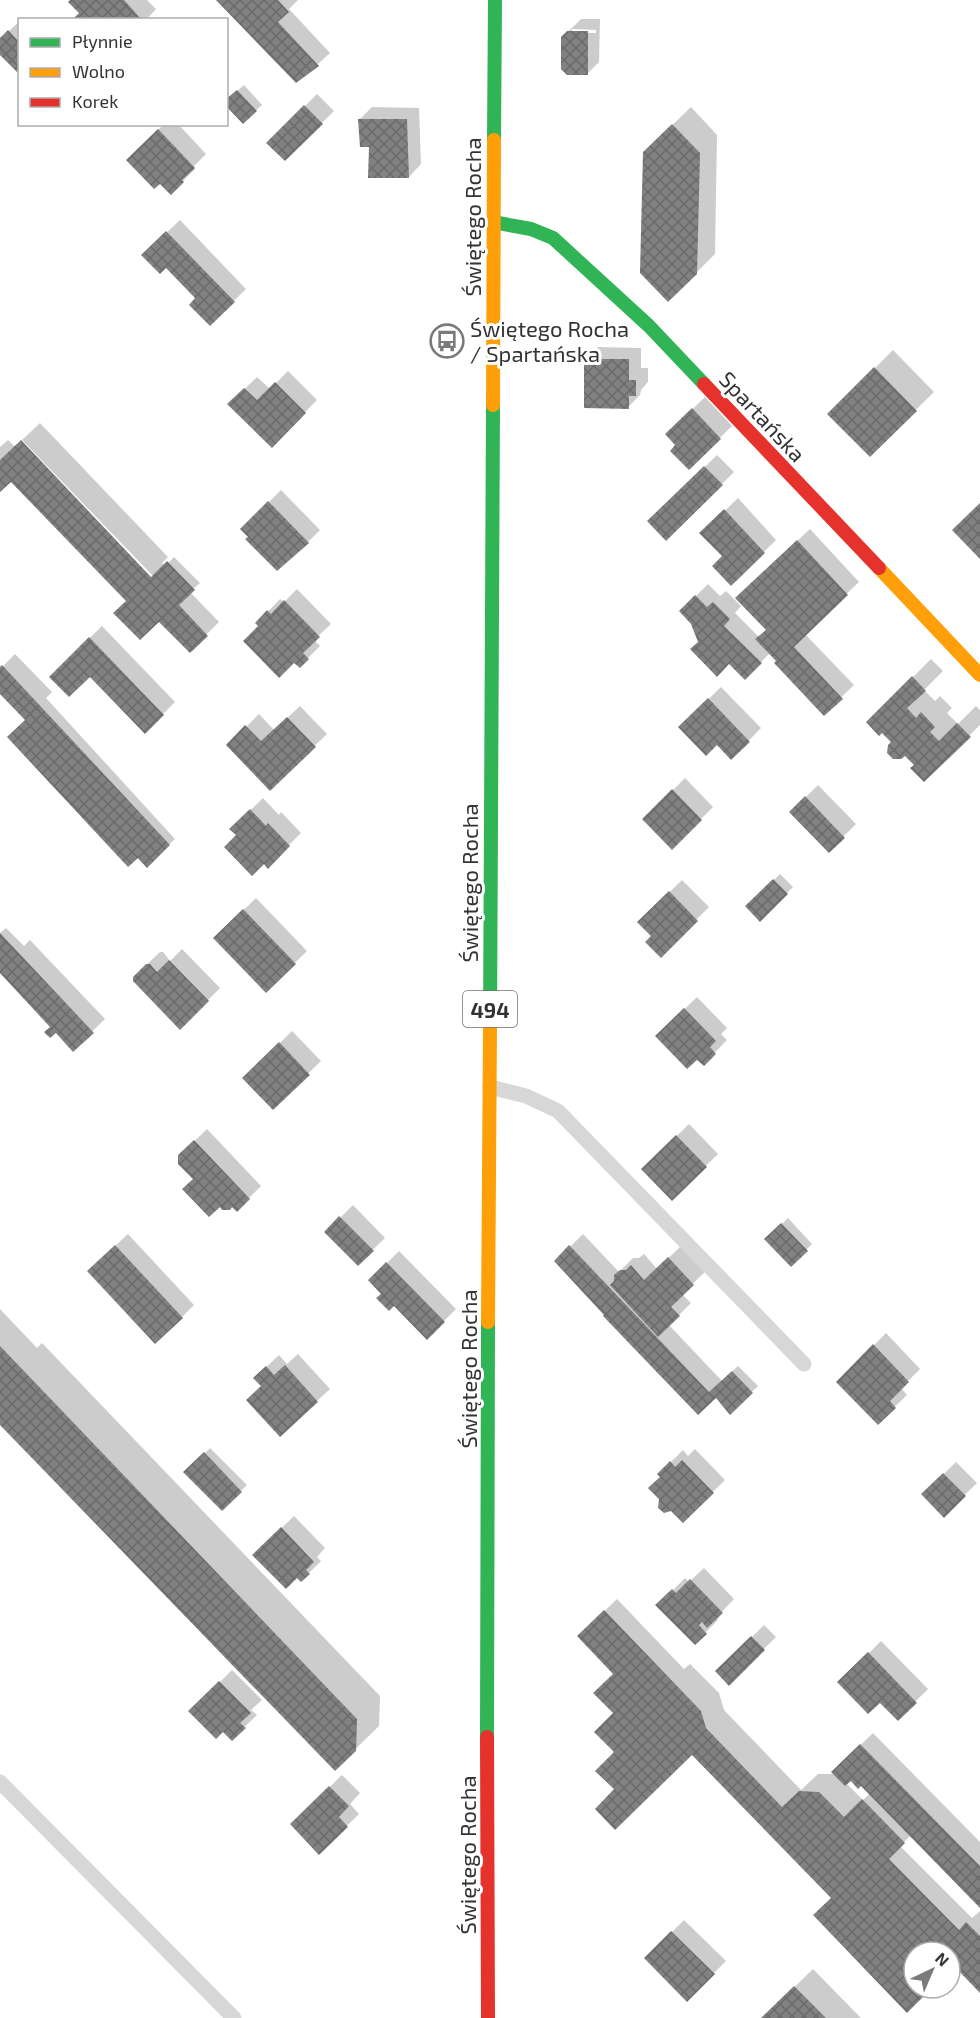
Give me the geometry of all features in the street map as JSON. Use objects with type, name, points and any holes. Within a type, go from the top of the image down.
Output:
[{"type":"main road","name":"Świętego Rocha","points":[[488,2018],[487,1512],[495,0]]},
{"type":"main road","name":"Spartańska","points":[[493,222],[531,229],[553,238],[649,326],[980,675]]},
{"type":"lane","points":[[490,1087],[526,1096],[558,1111],[804,1364]]},
{"type":"lane","points":[[0,1782],[234,2018]]},
{"type":"building","points":[[70,0],[124,0],[140,18],[74,18],[79,13],[68,2]]},
{"type":"building","points":[[216,0],[278,0],[289,12],[278,22],[319,66],[296,83]]},
{"type":"building","points":[[8,30],[18,41],[18,73],[0,55],[0,38]]},
{"type":"building","points":[[567,31],[588,31],[588,75],[567,75],[561,69],[561,37]]},
{"type":"building","points":[[237,90],[257,111],[243,124],[228,108],[228,97]]},
{"type":"building","points":[[304,105],[323,124],[285,161],[266,143]]},
{"type":"building","points":[[358,119],[407,119],[409,178],[368,178],[369,147],[360,147]]},
{"type":"building","points":[[672,124],[700,153],[697,274],[668,302],[640,273],[643,152]]},
{"type":"building","points":[[158,129],[195,168],[171,195],[160,184],[154,189],[126,160]]},
{"type":"building","points":[[166,231],[235,302],[210,326],[189,305],[195,298],[166,268],[160,274],[141,255]]},
{"type":"building","points":[[584,359],[629,359],[629,380],[636,380],[636,396],[629,396],[629,409],[584,408]]},
{"type":"building","points":[[874,367],[917,411],[870,457],[827,414]]},
{"type":"building","points":[[275,382],[306,413],[272,448],[227,404],[244,388],[257,400]]},
{"type":"building","points":[[692,408],[721,439],[689,470],[670,451],[675,445],[665,434]]},
{"type":"building","points":[[21,440],[151,577],[167,561],[195,590],[179,605],[208,636],[190,653],[159,622],[140,640],[113,613],[126,601],[11,482],[0,492],[0,460]]},
{"type":"building","points":[[704,466],[723,485],[666,541],[647,521]]},
{"type":"building","points":[[268,501],[309,543],[277,571],[245,539],[248,537],[240,529]]},
{"type":"building","points":[[980,503],[980,559],[952,530]]},
{"type":"building","points":[[724,509],[765,553],[731,586],[712,566],[722,556],[699,533]]},
{"type":"building","points":[[797,540],[848,595],[794,647],[843,699],[824,716],[774,663],[776,661],[755,639],[766,630],[735,598]]},
{"type":"building","points":[[695,595],[707,607],[713,602],[730,619],[724,626],[762,663],[745,680],[729,664],[717,677],[690,649],[698,642],[691,624],[679,611]]},
{"type":"building","points":[[284,600],[320,637],[303,653],[309,659],[300,668],[294,663],[279,678],[243,641],[258,626],[255,623],[267,610],[271,614]]},
{"type":"building","points":[[89,637],[164,715],[145,734],[90,677],[69,697],[49,677]]},
{"type":"building","points":[[2,665],[170,845],[147,868],[138,858],[128,867],[7,737],[25,720],[0,694],[0,667]]},
{"type":"building","points":[[912,676],[926,691],[907,708],[916,718],[921,712],[935,727],[930,732],[939,741],[957,723],[971,737],[924,782],[910,768],[914,765],[905,756],[901,759],[893,759],[887,753],[891,742],[882,733],[879,736],[866,722]]},
{"type":"building","points":[[708,698],[750,742],[731,760],[717,745],[706,756],[678,727]]},
{"type":"building","points":[[287,717],[316,747],[270,791],[226,745],[245,725],[261,741]]},
{"type":"building","points":[[672,789],[702,820],[672,850],[642,819]]},
{"type":"building","points":[[805,796],[845,838],[829,853],[789,812]]},
{"type":"building","points":[[250,809],[266,826],[268,823],[290,846],[268,869],[264,864],[252,876],[224,847],[236,835],[229,829]]},
{"type":"building","points":[[773,879],[788,894],[760,922],[745,906]]},
{"type":"building","points":[[669,891],[698,921],[661,958],[645,942],[651,936],[637,922]]},
{"type":"building","points":[[243,909],[296,964],[266,993],[213,938]]},
{"type":"building","points":[[0,933],[94,1033],[73,1052],[56,1033],[50,1038],[44,1032],[50,1027],[0,973]]},
{"type":"building","points":[[169,960],[209,1001],[180,1030],[133,981],[133,977],[146,964],[150,964],[157,972]]},
{"type":"building","points":[[684,1008],[716,1041],[710,1047],[716,1054],[704,1066],[697,1060],[687,1069],[655,1036]]},
{"type":"building","points":[[279,1042],[310,1075],[273,1110],[242,1078]]},
{"type":"building","points":[[676,1135],[707,1167],[672,1201],[641,1169]]},
{"type":"building","points":[[194,1140],[250,1199],[237,1212],[232,1207],[230,1210],[222,1210],[220,1207],[209,1217],[182,1189],[193,1179],[178,1164],[178,1155]]},
{"type":"building","points":[[339,1216],[374,1251],[358,1266],[324,1232]]},
{"type":"building","points":[[781,1223],[808,1251],[791,1267],[764,1239]]},
{"type":"building","points":[[115,1245],[183,1318],[155,1344],[87,1271]]},
{"type":"building","points":[[569,1245],[709,1392],[732,1371],[753,1393],[730,1415],[716,1398],[698,1415],[554,1261]]},
{"type":"building","points":[[668,1257],[694,1285],[671,1307],[680,1316],[658,1337],[610,1285],[614,1281],[614,1275],[631,1265],[644,1280]]},
{"type":"building","points":[[386,1262],[445,1322],[427,1340],[394,1306],[389,1311],[376,1298],[381,1294],[368,1280]]},
{"type":"building","points":[[873,1344],[909,1382],[890,1401],[896,1408],[878,1425],[836,1382]]},
{"type":"building","points":[[0,1346],[357,1719],[356,1751],[335,1771],[0,1425]]},
{"type":"building","points":[[285,1365],[318,1402],[280,1437],[246,1400],[261,1386],[253,1378],[266,1366],[274,1375]]},
{"type":"building","points":[[204,1452],[242,1492],[222,1511],[183,1472]]},
{"type":"building","points":[[682,1460],[714,1493],[683,1523],[671,1511],[664,1513],[658,1508],[659,1499],[648,1488],[660,1477],[657,1474],[670,1461],[675,1467]]},
{"type":"building","points":[[943,1473],[966,1496],[944,1518],[921,1494]]},
{"type":"building","points":[[281,1527],[314,1562],[306,1570],[310,1574],[301,1582],[297,1578],[286,1589],[252,1555]]},
{"type":"building","points":[[690,1579],[723,1613],[707,1628],[702,1622],[699,1625],[707,1634],[695,1645],[655,1605],[672,1589],[676,1593]]},
{"type":"building","points":[[604,1610],[701,1711],[706,1728],[782,1807],[799,1791],[819,1792],[844,1817],[862,1799],[905,1843],[889,1859],[959,1930],[966,1922],[980,1936],[980,1993],[962,1974],[962,1940],[902,1940],[902,2000],[920,2000],[907,2013],[813,1915],[831,1898],[692,1755],[615,1830],[595,1809],[614,1789],[595,1771],[614,1752],[594,1732],[613,1713],[593,1693],[613,1674],[577,1636]]},
{"type":"building","points":[[751,1636],[765,1650],[729,1686],[715,1671]]},
{"type":"building","points":[[868,1652],[917,1703],[898,1721],[880,1703],[868,1714],[837,1682]]},
{"type":"building","points":[[219,1681],[251,1713],[240,1723],[246,1728],[232,1741],[223,1732],[216,1739],[188,1711]]},
{"type":"building","points":[[860,1744],[980,1866],[980,1908],[861,1786],[858,1789],[851,1781],[845,1786],[831,1772]]},
{"type":"building","points":[[329,1786],[349,1806],[339,1817],[348,1827],[319,1855],[290,1824]]},
{"type":"building","points":[[671,1931],[715,1974],[687,2002],[644,1958]]},
{"type":"building","points":[[794,1986],[826,2018],[761,2018]]},
{"type":"traffic: fast","points":[[494,140],[495,0]]},
{"type":"traffic: fast","points":[[493,222],[531,229],[553,238],[649,326],[704,384]]},
{"type":"traffic: fast","points":[[490,1027],[493,405]]},
{"type":"traffic: fast","points":[[487,1737],[488,1322]]},
{"type":"traffic: slow","points":[[493,405],[494,140]]},
{"type":"traffic: slow","points":[[879,568],[980,675]]},
{"type":"traffic: slow","points":[[488,1322],[490,1027]]},
{"type":"traffic: jam","points":[[704,384],[879,568]]},
{"type":"traffic: jam","points":[[487,1737],[488,2018]]},
{"type":"place","name":"Świętego Rocha / Spartańska","points":[[447,341]]}]
